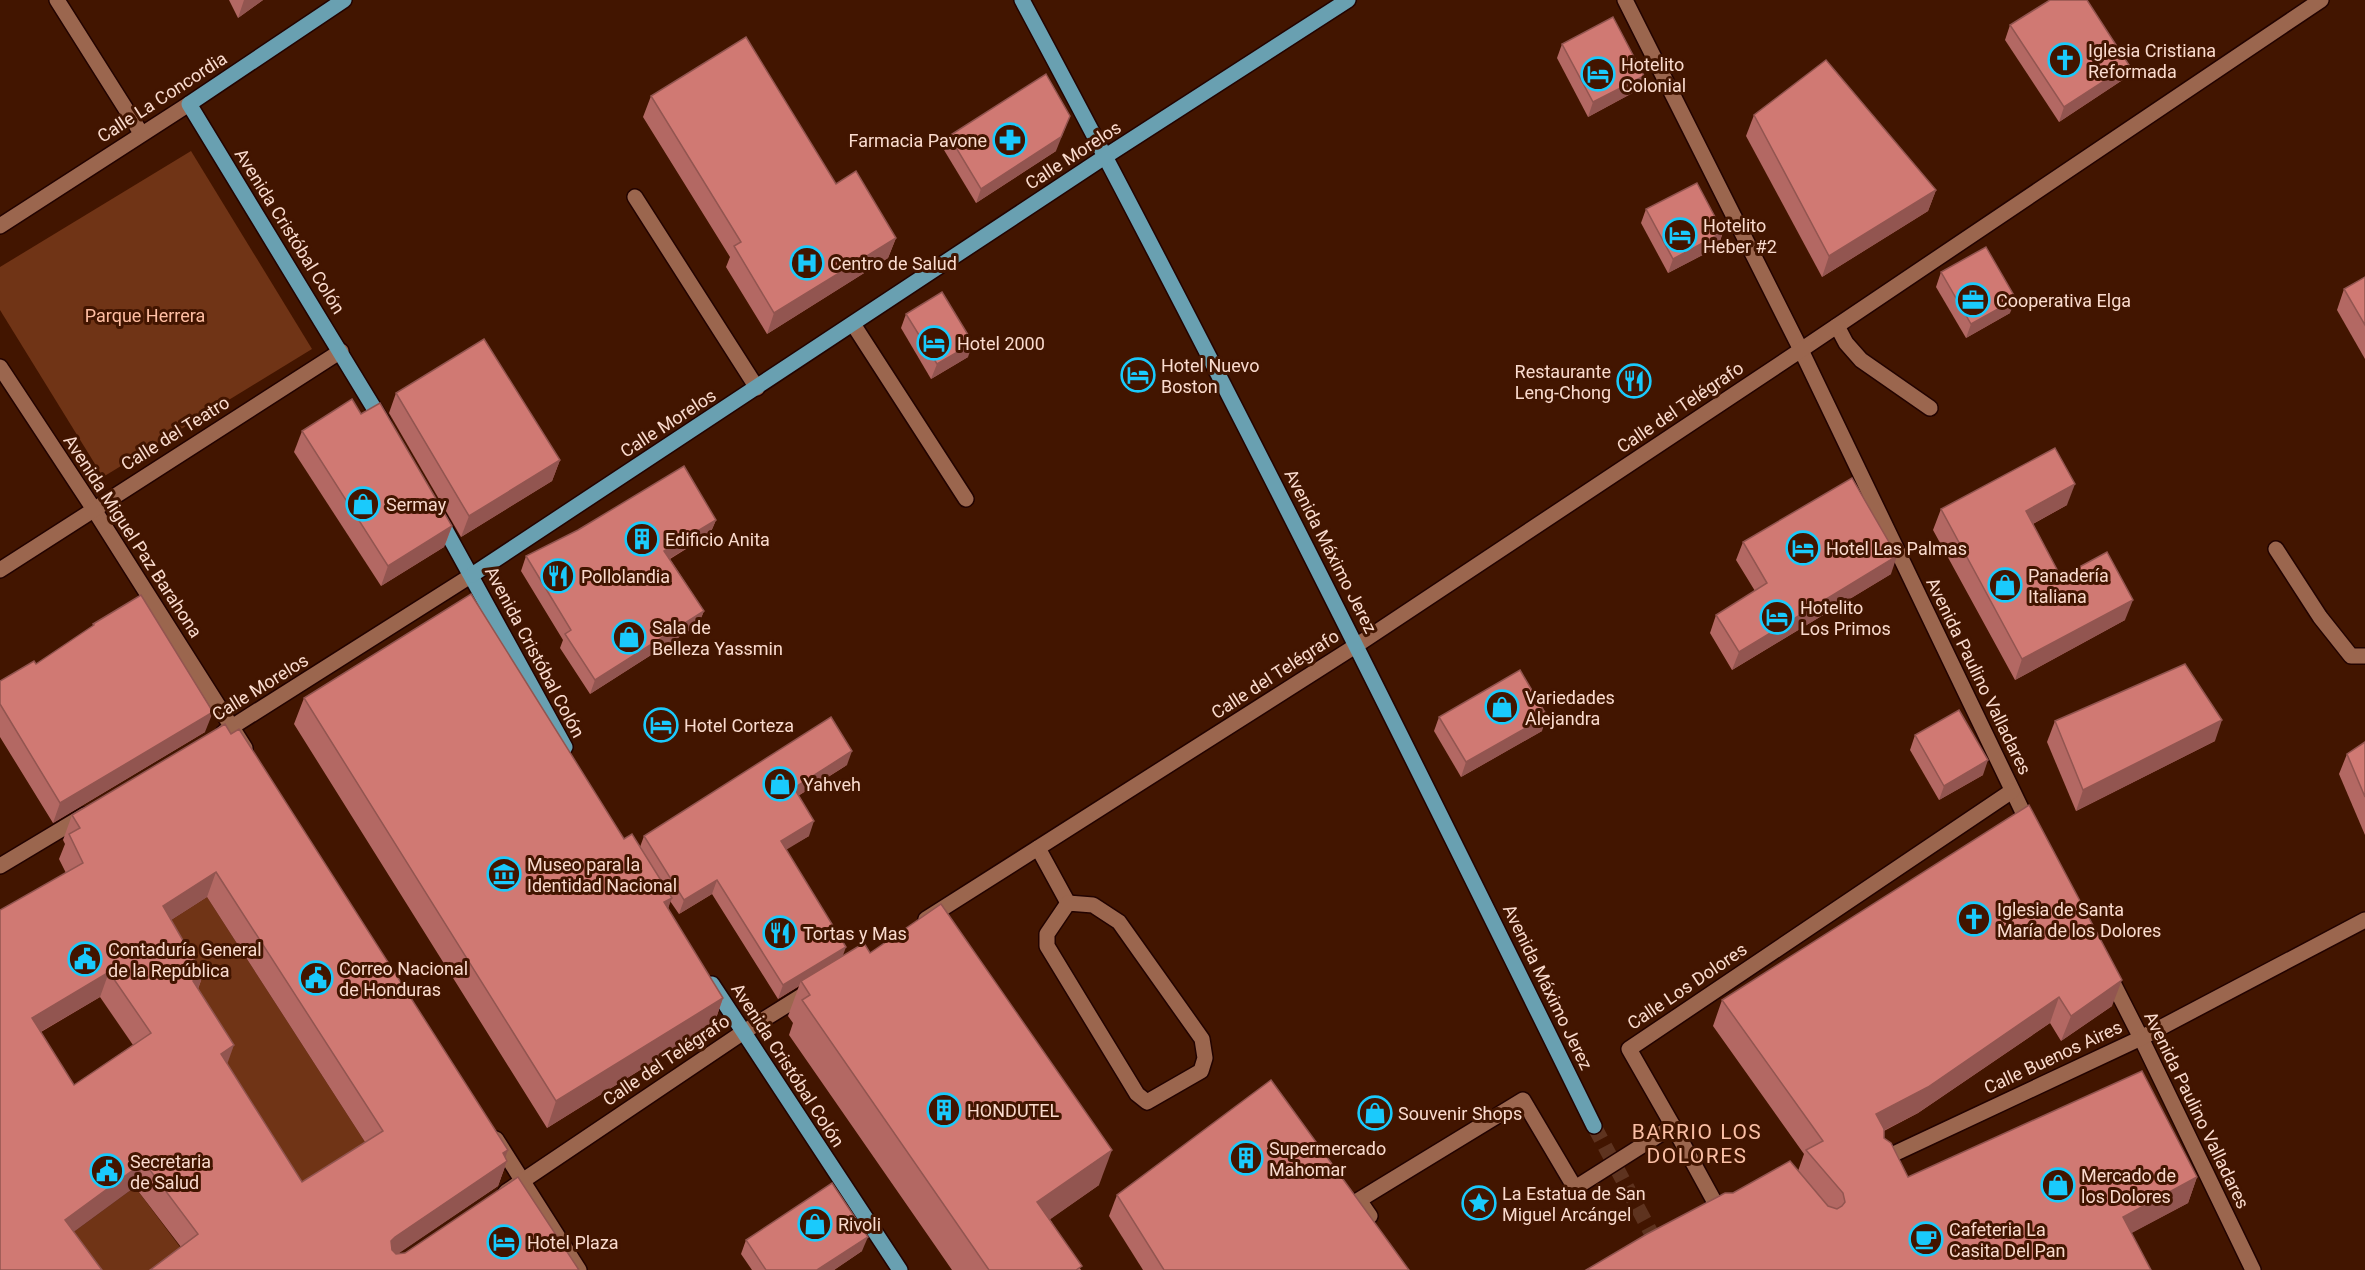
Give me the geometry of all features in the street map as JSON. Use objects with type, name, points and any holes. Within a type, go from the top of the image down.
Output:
[{"type":"main road","name":"Calle La Concordia","points":[[189,104],[344,0]]},
{"type":"main road","name":"Avenida Máximo Jerez","points":[[1022,0],[1106,156],[1357,645],[1594,1126]]},
{"type":"main road","name":"Calle Morelos","points":[[472,575],[1106,156],[1348,0]]},
{"type":"main road","name":"Avenida Cristóbal Colón","points":[[189,104],[389,433]]},
{"type":"main road","name":"Avenida Cristóbal Colón","points":[[430,504],[472,575],[572,759]]},
{"type":"main road","name":"Avenida Cristóbal Colón","points":[[704,972],[900,1270]]},
{"type":"street","points":[[57,0],[141,133]]},
{"type":"street","name":"Avenida Paulino Valladares","points":[[1625,0],[1801,350],[2038,841]]},
{"type":"street","name":"Calle del Telégrafo","points":[[916,926],[1357,645],[2321,0]]},
{"type":"street","name":"Calle La Concordia","points":[[0,226],[189,104]]},
{"type":"street","points":[[635,197],[757,388]]},
{"type":"street","points":[[853,324],[966,499]]},
{"type":"street","points":[[1837,326],[1846,343],[1861,360],[1930,408]]},
{"type":"street","name":"Calle del Teatro","points":[[0,570],[93,508],[341,351]]},
{"type":"street","name":"Avenida Miguel Paz Barahona","points":[[0,367],[252,758]]},
{"type":"street","points":[[2276,549],[2320,617],[2351,656],[2365,656]]},
{"type":"street","name":"Calle Morelos","points":[[212,740],[472,575]]},
{"type":"street","name":"Calle Los Dolores","points":[[1737,1200],[1719,1210],[1629,1049],[2012,791]]},
{"type":"street","points":[[0,866],[101,806]]},
{"type":"street","points":[[1038,848],[1068,903]]},
{"type":"street","points":[[1068,903],[1093,904],[1119,922],[1202,1039],[1205,1058],[1201,1071],[1147,1102],[1137,1094],[1047,946],[1047,934],[1068,903]]},
{"type":"street","name":"Calle Buenos Aires","points":[[1883,1159],[2141,1038],[2365,920]]},
{"type":"street","name":"Avenida Paulino Valladares","points":[[2103,965],[2141,1038],[2253,1270]]},
{"type":"street","name":"Calle del Telégrafo","points":[[495,1200],[742,1033],[824,982]]},
{"type":"street","points":[[1377,1226],[1359,1200],[1524,1100],[1575,1188],[1673,1126]]},
{"type":"street","points":[[490,1130],[579,1270]]},
{"type":"green space","name":"Parque Herrera","points":[[191,151],[312,349],[103,477],[0,310],[0,267]]},
{"type":"green space","points":[[207,897],[374,1156],[293,1207],[142,1058],[130,1040],[194,1000],[154,931]]},
{"type":"green space","points":[[135,1187],[189,1259],[174,1270],[74,1270],[56,1245]]},
{"type":"building","name":"Iglesia Cristiana Reformada","points":[[2050,0],[2087,0],[2129,65],[2064,107],[2010,25]]},
{"type":"building","name":"Hotelito Colonial","points":[[1613,17],[1644,76],[1593,102],[1562,44]]},
{"type":"building","points":[[746,37],[836,184],[856,171],[896,238],[774,313],[734,246],[741,242],[651,96]]},
{"type":"building","points":[[1826,60],[1936,190],[1829,256],[1754,115]]},
{"type":"building","name":"Farmacia Pavone","points":[[1046,74],[1070,116],[1061,137],[981,189],[949,136]]},
{"type":"building","name":"Hotelito Heber #2","points":[[1697,183],[1723,232],[1673,259],[1646,209]]},
{"type":"building","name":"Cooperativa Elga","points":[[1986,247],[2016,299],[1971,324],[1941,272]]},
{"type":"building","points":[[2365,277],[2365,325],[2344,289]]},
{"type":"building","points":[[942,292],[973,343],[937,364],[906,314]]},
{"type":"building","points":[[484,339],[560,460],[469,516],[396,393]]},
{"type":"building","points":[[352,399],[361,414],[380,403],[452,526],[388,566],[302,431]]},
{"type":"building","name":"Panadería Italiana","points":[[2055,448],[2075,484],[2026,511],[2061,577],[2107,552],[2133,600],[2022,659],[1941,509]]},
{"type":"building","points":[[684,466],[716,520],[664,551],[704,611],[595,680],[565,634],[571,630],[526,556],[578,530]]},
{"type":"building","points":[[1852,478],[1897,556],[1739,652],[1716,615],[1767,583],[1743,542]]},
{"type":"building","name":"Museo para la Identidad Nacional","points":[[471,594],[624,839],[632,834],[672,898],[664,902],[723,998],[556,1101],[304,698]]},
{"type":"building","points":[[141,595],[213,712],[60,803],[0,704],[0,681],[34,661],[36,664],[93,624]]},
{"type":"building","points":[[2185,664],[2222,720],[2083,790],[2055,721]]},
{"type":"building","name":"Variedades Alejandra","points":[[1520,670],[1547,716],[1466,762],[1439,717]]},
{"type":"building","points":[[1959,710],[1988,760],[1944,786],[1915,735]]},
{"type":"building","points":[[831,717],[852,751],[794,788],[814,821],[781,841],[846,947],[783,985],[717,880],[684,900],[644,836]]},
{"type":"building","points":[[225,724],[231,734],[239,729],[508,1150],[503,1153],[507,1161],[395,1237],[391,1241],[392,1250],[396,1254],[405,1253],[518,1177],[579,1270],[150,1270],[198,1234],[144,1162],[65,1220],[102,1270],[0,1270],[0,910],[83,863],[69,834],[80,828],[72,815]],"holes":[[[216,872],[383,1131],[302,1182],[221,1054],[234,1045],[193,981],[203,975],[163,906]],[[109,972],[151,1033],[74,1085],[32,1018]]]},
{"type":"building","points":[[2365,742],[2365,797],[2347,754]]},
{"type":"building","points":[[2029,805],[2122,980],[2071,1016],[2059,997],[1928,1087],[1876,1114],[1884,1129],[1884,1138],[1891,1143],[1908,1177],[2142,1071],[2197,1177],[2123,1217],[2151,1270],[1586,1270],[1647,1234],[1725,1193],[1733,1193],[1790,1161],[1828,1206],[1837,1209],[1842,1206],[1845,1202],[1843,1193],[1806,1150],[1823,1141],[1722,1000]]},
{"type":"building","name":"HONDUTEL","points":[[941,904],[1112,1150],[1037,1202],[1082,1266],[1076,1270],[989,1270],[802,1000],[810,995],[801,981],[864,943],[870,953]]},
{"type":"building","name":"Supermercado Mahomar","points":[[1271,1080],[1409,1270],[1164,1270],[1117,1195]]},
{"type":"building","name":"Rivoli","points":[[832,1183],[868,1237],[817,1270],[766,1270],[746,1240]]},
{"type":"tunnel","points":[[1594,1126],[1671,1270]]},
{"type":"place","name":"Iglesia Cristiana Reformada","points":[[2065,60]]},
{"type":"place","name":"Hotelito Colonial","points":[[1598,74]]},
{"type":"place","name":"Farmacia Pavone","points":[[1010,140]]},
{"type":"place","name":"Hotelito Heber #2","points":[[1680,235]]},
{"type":"place","name":"Centro de Salud","points":[[807,263]]},
{"type":"place","name":"Cooperativa Elga","points":[[1973,300]]},
{"type":"place","name":"Hotel 2000","points":[[934,343]]},
{"type":"place","name":"Hotel Nuevo Boston","points":[[1138,375]]},
{"type":"place","name":"Restaurante Leng-Chong","points":[[1634,381]]},
{"type":"place","name":"Sermay","points":[[363,504]]},
{"type":"place","name":"Edificio Anita","points":[[642,539]]},
{"type":"place","name":"Hotel Las Palmas","points":[[1803,548]]},
{"type":"place","name":"Pollolandia","points":[[558,576]]},
{"type":"place","name":"Panadería Italiana","points":[[2005,585]]},
{"type":"place","name":"Hotelito Los Primos","points":[[1777,617]]},
{"type":"place","name":"Sala de Belleza Yassmin","points":[[629,637]]},
{"type":"place","name":"Variedades Alejandra","points":[[1502,707]]},
{"type":"place","name":"Hotel Corteza","points":[[661,725]]},
{"type":"place","name":"Yahveh","points":[[780,784]]},
{"type":"place","name":"Museo para la Identidad Nacional","points":[[504,874]]},
{"type":"place","name":"Iglesia de Santa María de los Dolores","points":[[1974,919]]},
{"type":"place","name":"Tortas y Mas","points":[[780,933]]},
{"type":"place","name":"Contaduría General de la República","points":[[85,959]]},
{"type":"place","name":"Correo Nacional de Honduras","points":[[316,978]]},
{"type":"place","name":"HONDUTEL","points":[[944,1110]]},
{"type":"place","name":"Souvenir Shops","points":[[1375,1113]]},
{"type":"place","name":"Supermercado Mahomar","points":[[1246,1158]]},
{"type":"place","name":"Secretaria de Salud","points":[[107,1171]]},
{"type":"place","name":"Mercado de los Dolores","points":[[2058,1185]]},
{"type":"place","name":"La Estatua de San Miguel Arcángel","points":[[1479,1203]]},
{"type":"place","name":"Rivoli","points":[[815,1224]]},
{"type":"place","name":"Cafeteria La Casita Del Pan","points":[[1926,1239]]},
{"type":"place","name":"Hotel Plaza","points":[[504,1242]]},
{"type":"district","name":"BARRIO LOS DOLORES","points":[[1697,1144]]}]
